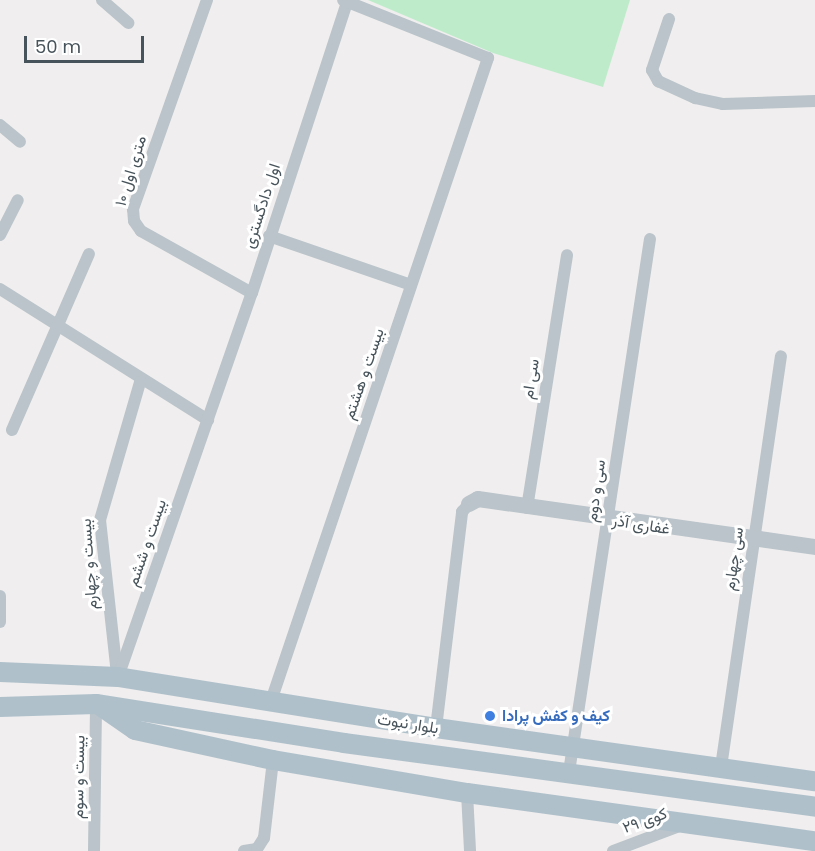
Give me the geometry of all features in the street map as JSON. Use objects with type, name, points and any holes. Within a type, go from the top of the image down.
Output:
[{"type":"main road","name":"بلوار نبوت","points":[[0,672],[117,677],[436,728],[815,781]]},
{"type":"main road","name":"بلوار نبوت","points":[[0,707],[96,704],[344,743],[815,807]]},
{"type":"main road","points":[[96,704],[135,730],[273,759],[467,793],[815,841]]},
{"type":"street","points":[[102,0],[128,23]]},
{"type":"street","name":"۱۰ متری اول","points":[[207,0],[133,209],[134,221],[141,231],[252,293]]},
{"type":"street","name":"اول دادگستری","points":[[208,420],[252,293],[345,1]]},
{"type":"street","name":"بیست و هشتم","points":[[271,701],[488,58],[345,1]]},
{"type":"street","points":[[669,19],[652,70],[658,81],[695,98],[723,104],[815,101]]},
{"type":"street","points":[[0,124],[20,142]]},
{"type":"street","points":[[0,235],[18,200]]},
{"type":"street","points":[[269,237],[411,285]]},
{"type":"street","name":"سی و دوم","points":[[568,772],[650,239]]},
{"type":"street","points":[[12,430],[56,326],[90,254]]},
{"type":"street","name":"سی ام","points":[[527,508],[567,255]]},
{"type":"street","points":[[0,289],[140,382],[208,420]]},
{"type":"street","name":"سی چهارم","points":[[721,767],[752,542],[781,356]]},
{"type":"street","name":"بیست و چهارم","points":[[117,677],[100,520],[140,382]]},
{"type":"street","name":"بیست و ششم","points":[[117,677],[208,420]]},
{"type":"street","name":"غفاری آذر","points":[[469,504],[478,499],[752,542],[815,547]]},
{"type":"street","points":[[436,728],[462,512],[469,504]]},
{"type":"street","points":[[0,596],[0,622]]},
{"type":"street","name":"بیست و سوم","points":[[94,851],[96,704]]},
{"type":"street","points":[[244,851],[257,849],[264,838],[273,759]]},
{"type":"street","points":[[467,793],[470,851]]},
{"type":"street","name":"کوی ۲۹","points":[[613,851],[690,823]]},
{"type":"green space","points":[[368,0],[630,0],[603,87],[493,53]]},
{"type":"place","name":"کیف و کفش پرادا","points":[[490,716]]}]
